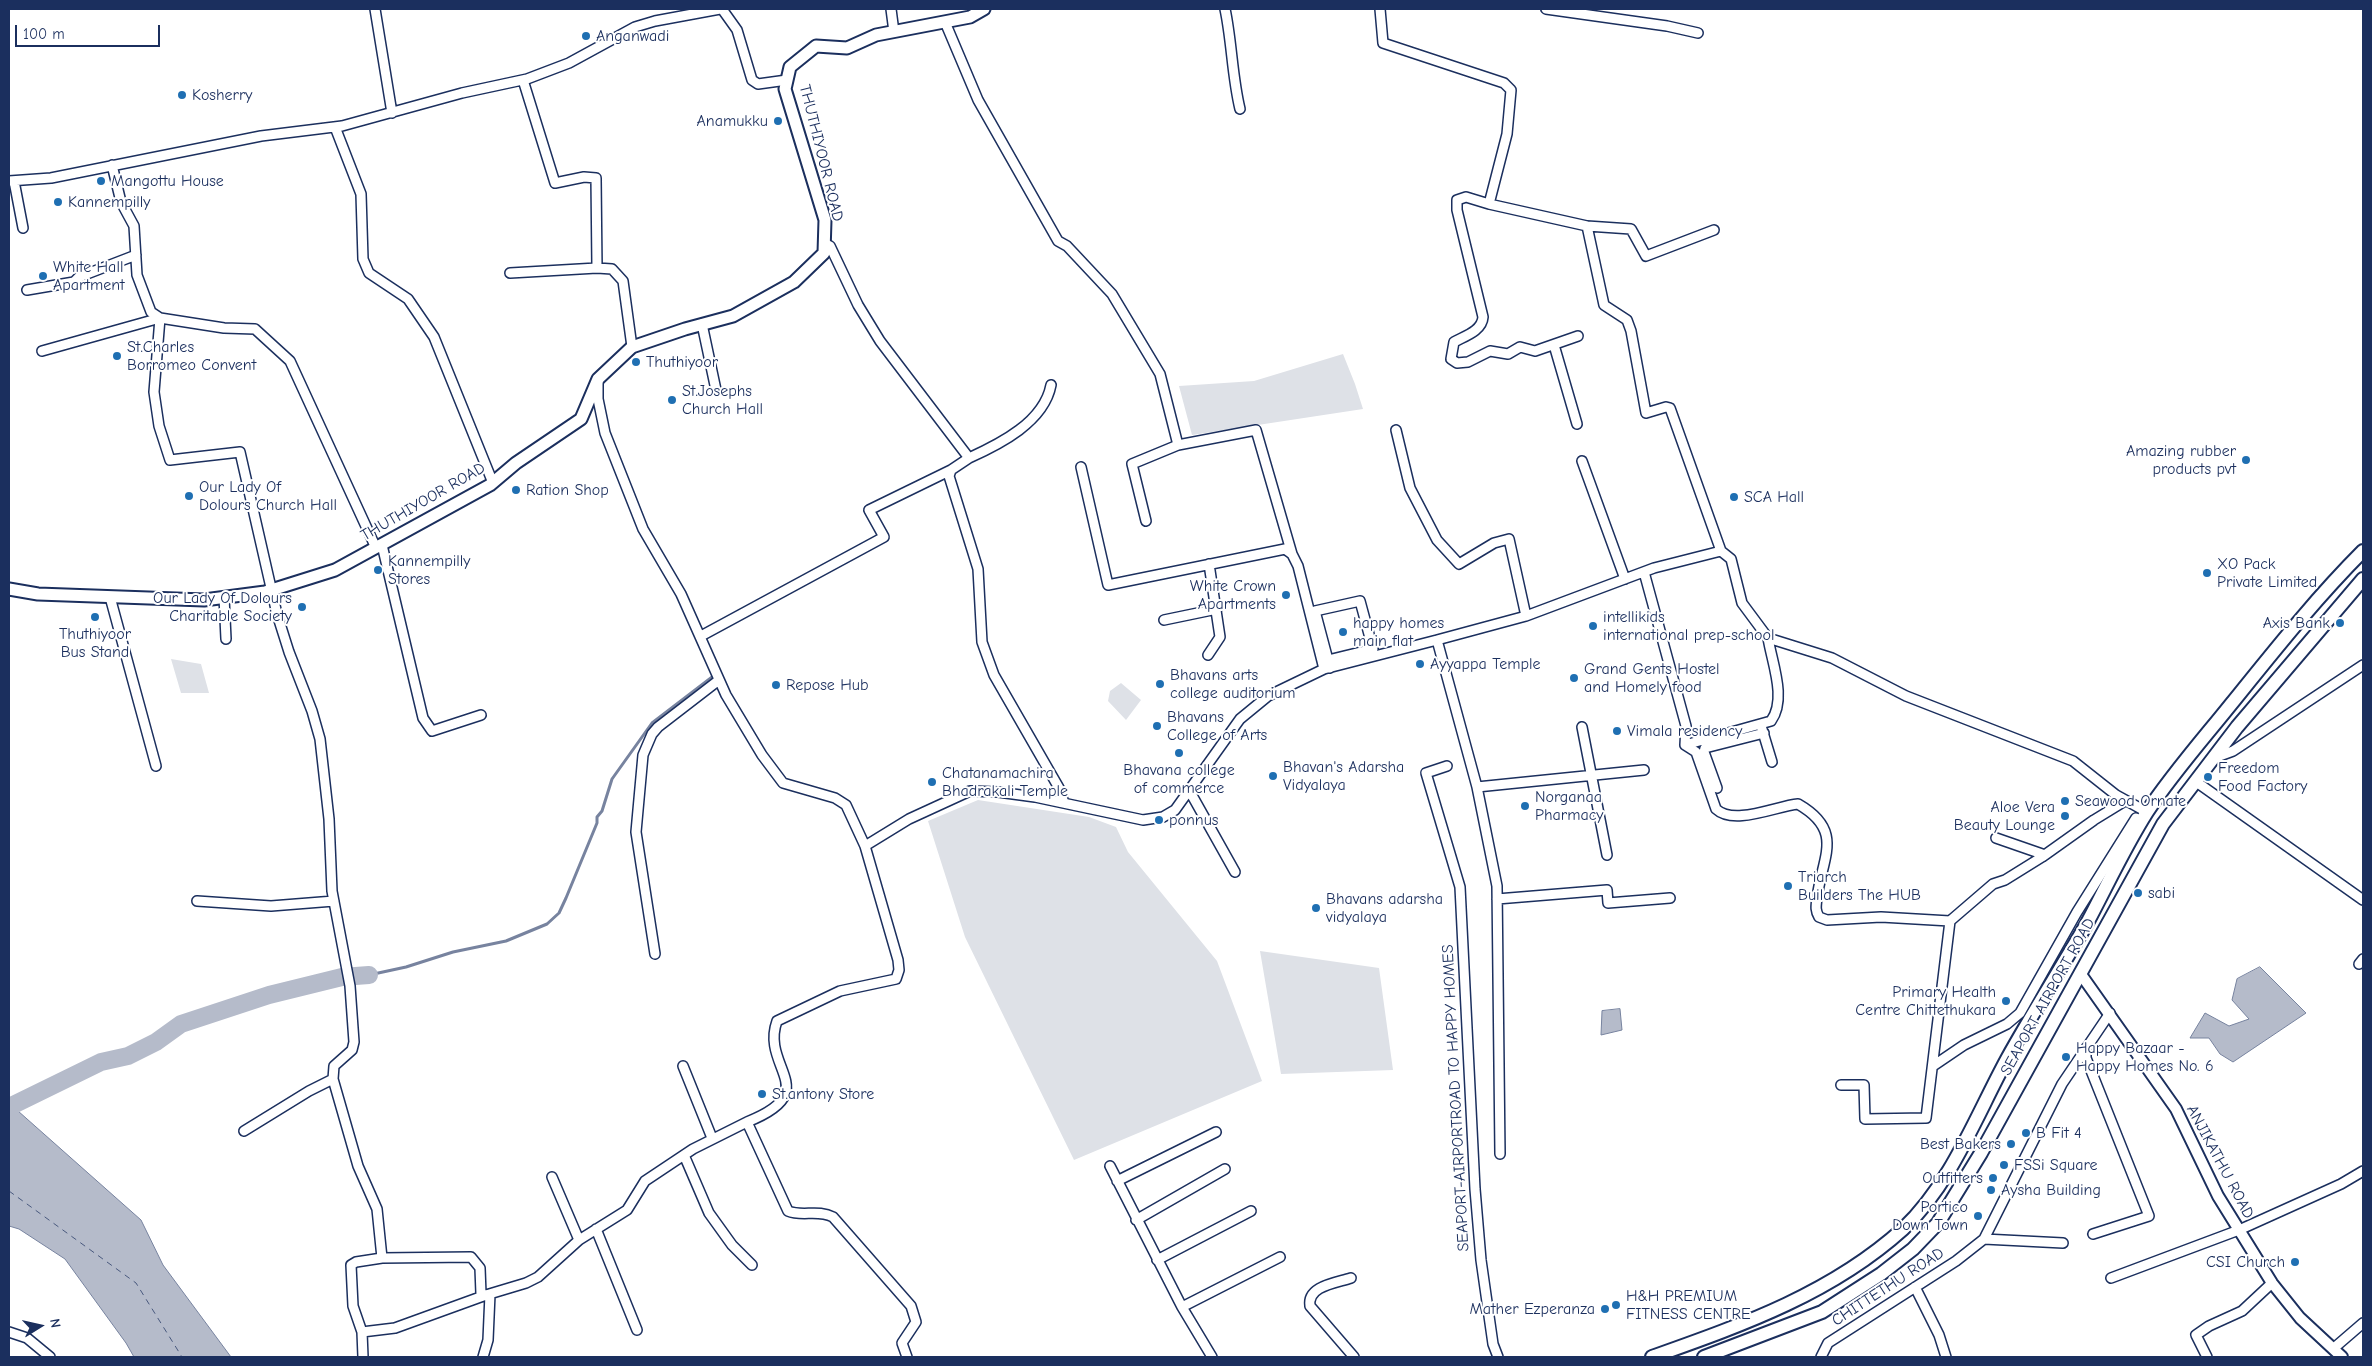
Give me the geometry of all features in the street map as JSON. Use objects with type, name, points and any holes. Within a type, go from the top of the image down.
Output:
[{"type":"main road","name":"THUTHIYOOR ROAD","points":[[9,589],[38,594],[72,596],[204,600],[271,590],[335,570],[493,483],[516,463],[581,419],[598,379],[632,347],[733,316],[794,282],[824,253],[824,220],[786,89],[790,67],[816,46],[847,48],[876,35],[970,17],[984,9]]},
{"type":"main road","points":[[1652,1357],[1666,1355],[1812,1294],[1871,1255],[1903,1229],[1924,1207],[1948,1170],[2008,1058],[2085,926],[2145,811],[2293,628],[2363,551]]},
{"type":"main road","name":"SEAPORT AIRPORT ROAD","points":[[1704,1357],[1822,1312],[1882,1274],[1914,1249],[1938,1223],[1961,1188],[2163,824],[2211,759],[2363,578]]},
{"type":"street","points":[[375,9],[392,113]]},
{"type":"street","points":[[23,228],[15,212],[11,181],[51,178],[261,136],[335,127],[462,93],[523,80],[569,63],[635,27],[721,9],[737,30],[752,80],[758,84],[787,80]]},
{"type":"street","points":[[891,9],[894,32]]},
{"type":"street","points":[[1225,9],[1232,49],[1233,80],[1240,109]]},
{"type":"street","points":[[1380,9],[1383,43],[1504,83],[1511,90],[1507,134],[1489,204]]},
{"type":"street","points":[[1546,9],[1667,26],[1698,33]]},
{"type":"street","points":[[945,22],[978,100],[1058,241],[1068,246],[1112,294],[1160,374],[1178,445]]},
{"type":"street","points":[[523,80],[555,183],[584,177],[596,178],[597,268]]},
{"type":"street","points":[[335,127],[361,194],[362,259],[370,273],[408,299],[434,337],[493,483]]},
{"type":"street","points":[[112,165],[121,202],[134,226],[137,275],[151,312],[160,318]]},
{"type":"street","points":[[1578,336],[1535,351],[1520,347],[1508,354],[1490,351],[1468,362],[1457,363],[1451,359],[1454,342],[1483,323],[1457,210],[1457,200],[1466,197],[1587,226],[1631,229],[1646,256],[1714,230]]},
{"type":"street","points":[[1587,226],[1604,305],[1627,320],[1631,331],[1646,413],[1666,407],[1670,408],[1721,551],[1731,559],[1742,604],[1768,638],[1778,694],[1777,713],[1762,728],[1705,748],[1704,752],[1717,788]]},
{"type":"street","points":[[824,242],[830,246],[858,305],[880,341],[969,458]]},
{"type":"street","points":[[27,290],[74,282],[79,277],[136,255]]},
{"type":"street","points":[[510,273],[597,268],[612,269],[623,282],[632,347]]},
{"type":"street","points":[[160,318],[154,392],[159,426],[170,460],[240,452],[271,590],[289,652],[312,710],[320,739],[329,819],[334,901],[350,986],[354,1042],[352,1050],[334,1066],[333,1079],[352,1149],[377,1209],[382,1258]]},
{"type":"street","points":[[42,350],[160,318],[224,328],[255,329],[290,360],[379,546],[423,718],[432,731],[481,715]]},
{"type":"street","points":[[702,324],[716,390]]},
{"type":"street","points":[[1554,345],[1577,424]]},
{"type":"street","points":[[362,1332],[395,1328],[526,1283],[538,1277],[579,1240],[627,1210],[645,1180],[712,1138],[747,1122],[784,1100],[787,1093],[777,1052],[774,1029],[777,1021],[840,991],[896,979],[899,970],[898,960],[865,846],[846,805],[835,798],[784,782],[762,755],[720,680],[681,594],[644,529],[605,434],[598,399],[598,379]]},
{"type":"street","points":[[701,636],[884,537],[869,510],[1003,442],[1019,430],[1048,396],[1050,385]]},
{"type":"street","points":[[1146,521],[1132,464],[1178,445],[1256,430],[1292,554],[1298,566],[1328,666]]},
{"type":"street","points":[[1396,430],[1410,488],[1437,540],[1459,564],[1494,543],[1509,539],[1526,616]]},
{"type":"street","points":[[1582,461],[1625,579]]},
{"type":"street","points":[[1081,467],[1108,585],[1285,549],[1292,554]]},
{"type":"street","points":[[951,470],[952,486],[978,569],[978,609],[982,642],[994,675],[1059,788],[1064,803]]},
{"type":"street","points":[[1328,666],[1526,616],[1644,572],[1721,551]]},
{"type":"street","points":[[1208,655],[1220,637],[1209,564]]},
{"type":"street","points":[[1644,572],[1686,726],[1685,745]]},
{"type":"street","points":[[110,597],[156,766]]},
{"type":"street","points":[[224,598],[226,639]]},
{"type":"street","points":[[865,846],[909,819],[970,792],[998,792],[1064,803],[1143,820],[1164,817],[1175,810],[1240,719],[1268,696],[1328,666],[1373,649],[1360,601],[1315,611],[1328,666]]},
{"type":"street","points":[[1164,620],[1217,609]]},
{"type":"street","points":[[1768,638],[1832,658],[1906,696],[2073,761],[2125,801],[2145,811],[2077,912],[2020,1013],[2007,1024],[1964,1045],[1933,1066]]},
{"type":"street","points":[[1437,640],[1476,787],[1497,886],[1500,1154]]},
{"type":"street","points":[[2211,759],[2233,750],[2363,665]]},
{"type":"street","points":[[655,954],[636,832],[643,755],[652,734],[658,727],[720,680]]},
{"type":"street","points":[[1582,727],[1607,855]]},
{"type":"street","points":[[1685,745],[1762,728]]},
{"type":"street","points":[[1762,728],[1772,762]]},
{"type":"street","points":[[1685,745],[1696,752],[1716,809],[1722,814],[1760,813],[1798,804],[1806,809],[1826,829],[1828,853],[1818,887],[1816,911],[1819,917],[1827,920],[1881,917],[1950,922]]},
{"type":"street","name":"SEAPORT-AIRPORTROAD TO HAPPY HOMES","points":[[1447,766],[1426,773],[1460,887],[1474,1189],[1481,1260],[1493,1344],[1498,1357]]},
{"type":"street","points":[[1476,787],[1644,770]]},
{"type":"street","points":[[2195,781],[2363,900]]},
{"type":"street","points":[[1189,790],[1235,872]]},
{"type":"street","points":[[1841,1084],[1864,1085],[1864,1119],[1925,1119],[1950,922],[1993,884],[2005,880],[2045,855],[2094,820],[2125,801]]},
{"type":"street","points":[[1996,838],[2045,855]]},
{"type":"street","points":[[1498,898],[1607,890],[1608,903],[1670,898]]},
{"type":"street","points":[[197,901],[271,906],[334,901]]},
{"type":"street","name":"ANJIKATHU ROAD","points":[[2080,973],[2176,1109],[2218,1196],[2272,1283],[2300,1318],[2342,1357]]},
{"type":"street","name":"CHITTETHU ROAD","points":[[1821,1357],[1828,1343],[1956,1261],[1984,1239],[2062,1084],[2110,1013]]},
{"type":"street","points":[[2086,1048],[2086,1058],[2149,1216],[2093,1234]]},
{"type":"street","points":[[683,1066],[712,1138]]},
{"type":"street","points":[[244,1131],[309,1091],[333,1079]]},
{"type":"street","points":[[747,1122],[788,1211],[818,1212],[833,1217],[911,1306],[916,1322],[902,1343],[907,1357]]},
{"type":"street","points":[[1117,1181],[1216,1132]]},
{"type":"street","points":[[684,1155],[709,1213],[732,1244],[752,1265]]},
{"type":"street","points":[[1110,1166],[1182,1307],[1212,1357]]},
{"type":"street","points":[[1136,1220],[1225,1169]]},
{"type":"street","points":[[2110,1278],[2239,1230],[2363,1173]]},
{"type":"street","points":[[552,1177],[579,1240]]},
{"type":"street","points":[[1157,1260],[1251,1211]]},
{"type":"street","points":[[596,1229],[637,1330]]},
{"type":"street","points":[[1984,1239],[2063,1243]]},
{"type":"street","points":[[363,1357],[362,1332],[353,1306],[351,1265],[356,1262],[382,1258],[472,1257],[480,1268],[482,1294],[488,1295]]},
{"type":"street","points":[[1182,1307],[1280,1257]]},
{"type":"street","points":[[1351,1278],[1318,1289],[1312,1294],[1309,1301],[1310,1306],[1354,1357]]},
{"type":"street","points":[[2207,1357],[2196,1336],[2210,1326],[2242,1310],[2272,1283]]},
{"type":"street","points":[[1915,1288],[1939,1335],[1946,1357]]},
{"type":"street","points":[[484,1357],[488,1340],[488,1295]]},
{"type":"street","points":[[2334,1348],[2340,1345],[2363,1323]]},
{"type":"street","points":[[9,1332],[27,1338],[50,1357]]},
{"type":"shaded area","points":[[1343,354],[1363,409],[1192,435],[1179,386],[1254,381]]},
{"type":"shaded area","points":[[171,659],[201,664],[209,693],[181,693]]},
{"type":"shaded area","points":[[1121,683],[1141,700],[1126,720],[1108,701],[1110,691]]},
{"type":"shaded area","points":[[978,800],[1089,817],[1116,827],[1128,852],[1217,961],[1262,1081],[1074,1160],[965,937],[928,821]]},
{"type":"shaded area","points":[[1260,951],[1379,968],[1393,1070],[1281,1074]]},
{"type":"water","points":[[2260,967],[2306,1013],[2233,1062],[2220,1054],[2209,1038],[2190,1038],[2205,1013],[2229,1026],[2249,1019],[2232,1000],[2237,979]]},
{"type":"water","points":[[1620,1009],[1622,1030],[1601,1035],[1602,1011]]},
{"type":"water","points":[[9,1103],[141,1220],[163,1265],[231,1357],[134,1357],[126,1343],[65,1259],[19,1229],[9,1226]]},
{"type":"waterway","points":[[369,975],[406,967],[453,952],[506,941],[547,924],[559,913],[566,898],[597,823],[597,817],[602,811],[612,779],[652,723],[716,674]]},
{"type":"waterway","points":[[9,1107],[101,1062],[128,1056],[156,1042],[181,1024],[269,995],[342,977],[369,975]]},
{"type":"ferry route","points":[[9,1191],[136,1283],[182,1357]]},
{"type":"place","name":"Anganwadi","points":[[586,36]]},
{"type":"place","name":"Kosherry","points":[[182,95]]},
{"type":"place","name":"Anamukku","points":[[778,121]]},
{"type":"place","name":"Mangottu House","points":[[101,181]]},
{"type":"place","name":"Kannempilly","points":[[58,202]]},
{"type":"place","name":"White Hall Apartment","points":[[43,276]]},
{"type":"place","name":"St.Charles Borromeo Convent","points":[[117,356]]},
{"type":"place","name":"Thuthiyoor","points":[[636,362]]},
{"type":"place","name":"St.Josephs Church Hall","points":[[672,400]]},
{"type":"place","name":"Amazing rubber products pvt","points":[[2246,460]]},
{"type":"place","name":"Ration Shop","points":[[516,490]]},
{"type":"place","name":"Our Lady Of Dolours Church Hall","points":[[189,496]]},
{"type":"place","name":"SCA Hall","points":[[1734,497]]},
{"type":"place","name":"Kannempilly Stores","points":[[378,570]]},
{"type":"place","name":"XO Pack Private Limited","points":[[2207,573]]},
{"type":"place","name":"White Crown Apartments","points":[[1286,595]]},
{"type":"place","name":"Our Lady Of Dolours Charitable Society","points":[[302,607]]},
{"type":"place","name":"Thuthiyoor Bus Stand","points":[[95,617]]},
{"type":"place","name":"Axis Bank","points":[[2340,623]]},
{"type":"place","name":"intellikids international prep-school","points":[[1593,626]]},
{"type":"place","name":"happy homes main flat","points":[[1343,632]]},
{"type":"place","name":"Ayyappa Temple","points":[[1420,664]]},
{"type":"place","name":"Grand Gents Hostel and Homely food","points":[[1574,678]]},
{"type":"place","name":"Bhavans arts college auditorium","points":[[1160,684]]},
{"type":"place","name":"Repose Hub","points":[[776,685]]},
{"type":"place","name":"Bhavans College of Arts","points":[[1157,726]]},
{"type":"place","name":"Vimala residency","points":[[1617,731]]},
{"type":"place","name":"Bhavana college of commerce","points":[[1179,753]]},
{"type":"place","name":"Bhavan's Adarsha Vidyalaya","points":[[1273,776]]},
{"type":"place","name":"Freedom Food Factory","points":[[2208,777]]},
{"type":"place","name":"Chatanamachira Bhadrakali Temple","points":[[932,782]]},
{"type":"place","name":"Seawood Ornate","points":[[2065,801]]},
{"type":"place","name":"Norganaa Pharmacy","points":[[1525,806]]},
{"type":"place","name":"Aloe Vera Beauty Lounge","points":[[2065,816]]},
{"type":"place","name":"ponnus","points":[[1159,820]]},
{"type":"place","name":"Triarch Builders The HUB","points":[[1788,886]]},
{"type":"place","name":"sabi","points":[[2138,893]]},
{"type":"place","name":"Bhavans adarsha vidyalaya","points":[[1316,908]]},
{"type":"place","name":"Primary Health Centre Chittethukara","points":[[2006,1001]]},
{"type":"place","name":"Happy Bazaar - Happy Homes No. 6","points":[[2066,1057]]},
{"type":"place","name":"St.antony Store","points":[[762,1094]]},
{"type":"place","name":"B Fit 4","points":[[2026,1133]]},
{"type":"place","name":"Best Bakers","points":[[2011,1144]]},
{"type":"place","name":"FSSi Square","points":[[2004,1165]]},
{"type":"place","name":"Outfitters","points":[[1993,1178]]},
{"type":"place","name":"Aysha Building","points":[[1991,1190]]},
{"type":"place","name":"Portico Down Town","points":[[1978,1216]]},
{"type":"place","name":"CSI Church","points":[[2295,1262]]},
{"type":"place","name":"H&H PREMIUM FITNESS CENTRE","points":[[1616,1305]]},
{"type":"place","name":"Mather Ezperanza","points":[[1605,1309]]}]
